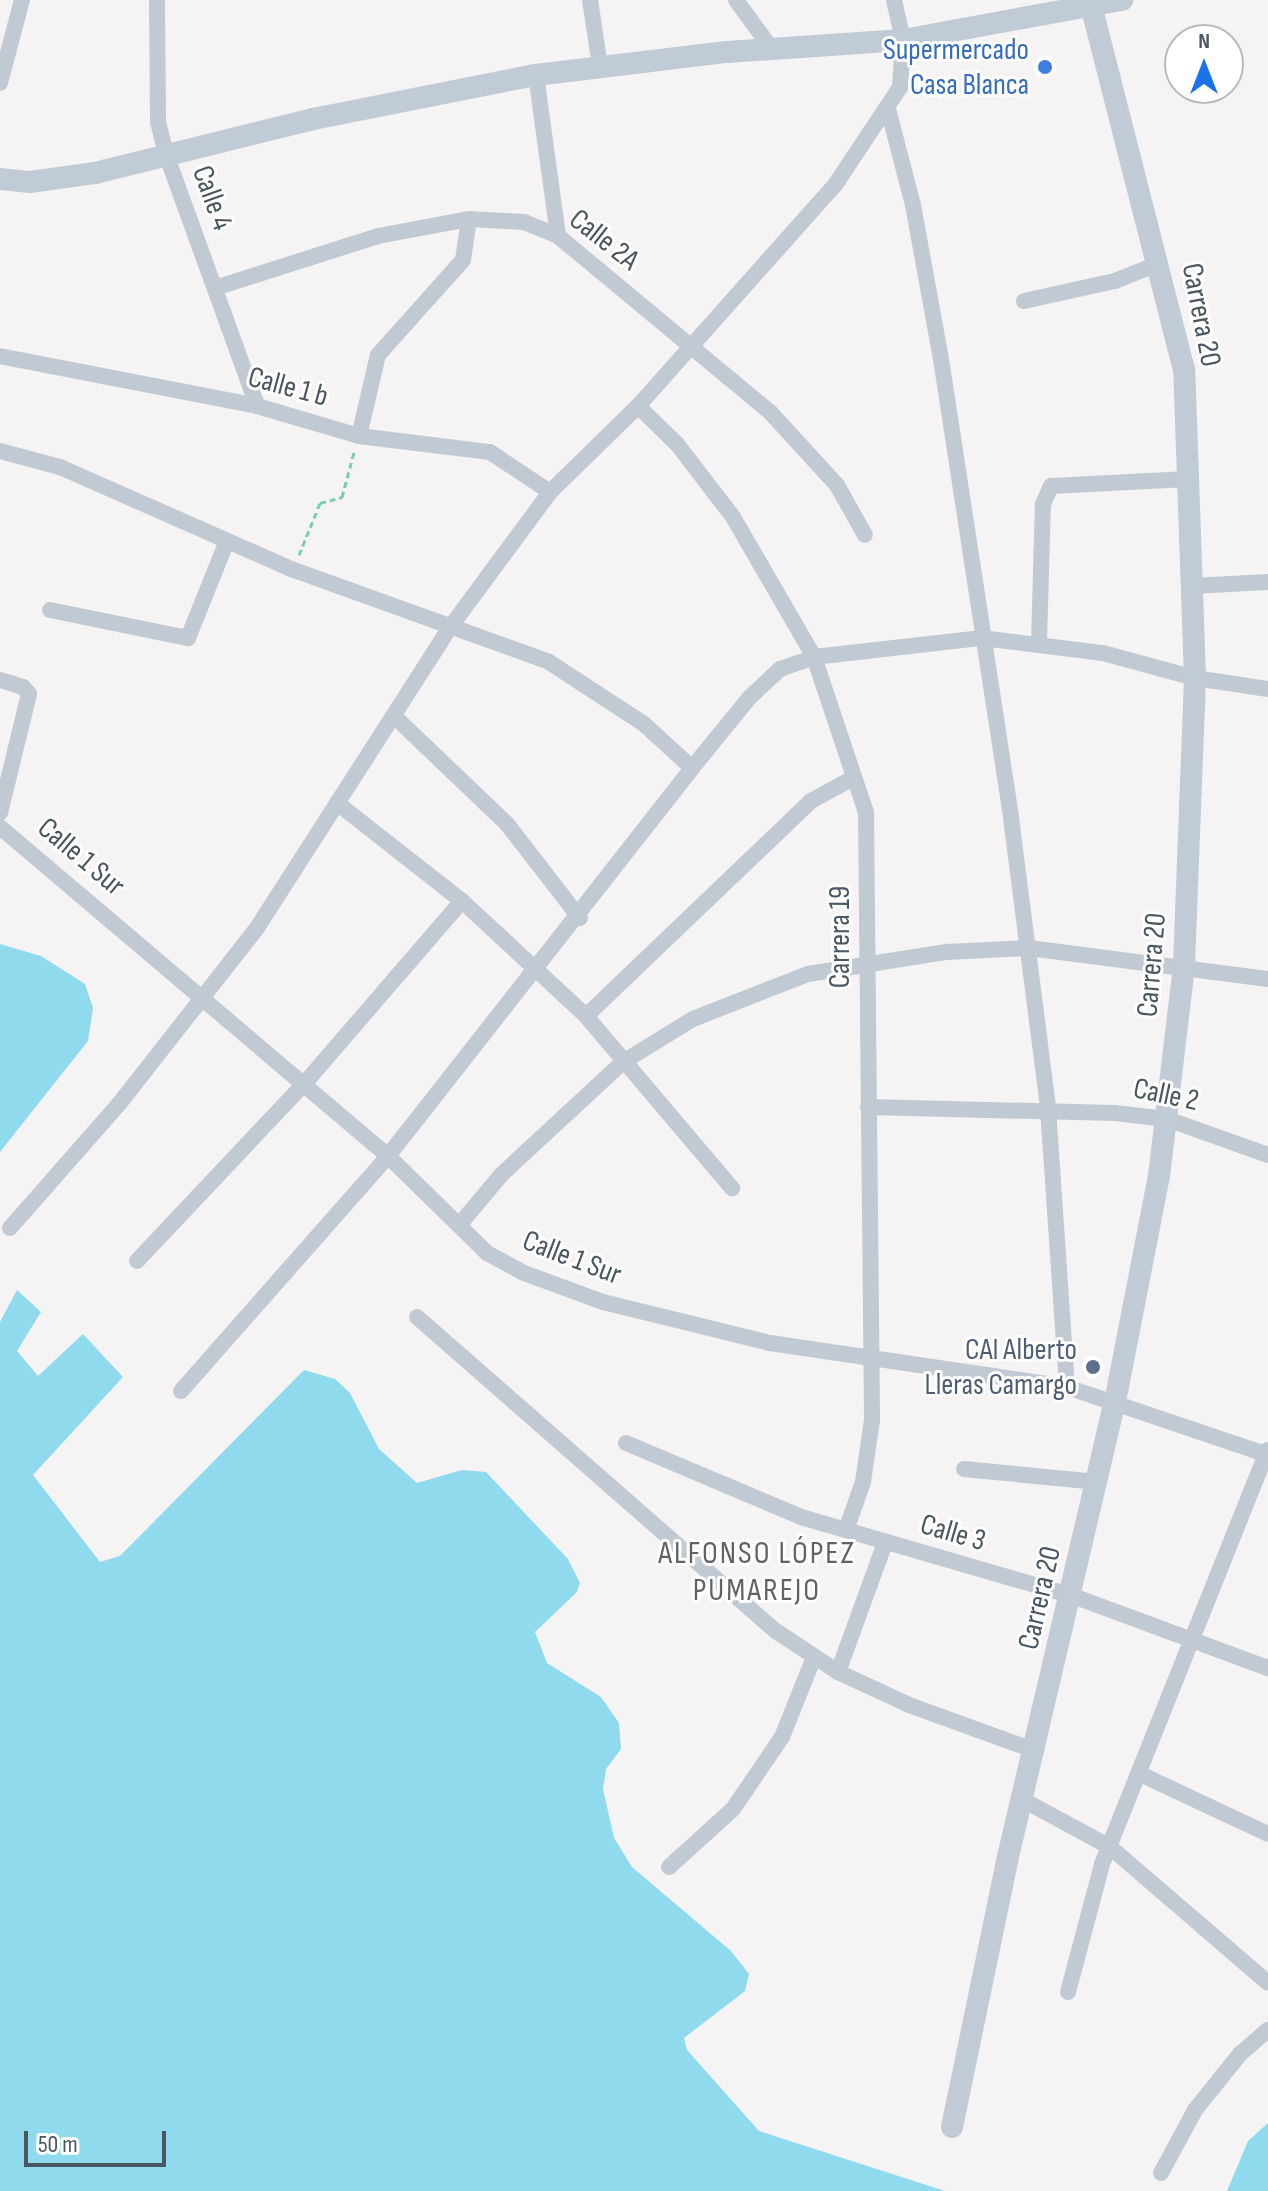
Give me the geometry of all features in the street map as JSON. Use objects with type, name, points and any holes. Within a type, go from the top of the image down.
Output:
[{"type":"street","points":[[0,83],[22,0]]},
{"type":"street","points":[[590,0],[600,66]]},
{"type":"street","points":[[736,0],[771,48]]},
{"type":"street","points":[[10,1228],[203,998],[257,928],[451,626],[550,492],[638,406],[835,185],[900,87],[903,40],[894,0]]},
{"type":"street","points":[[0,179],[30,182],[95,173],[166,154],[536,75],[771,48],[903,40],[1091,3],[1122,0]]},
{"type":"street","name":"Calle 4","points":[[159,1],[158,122],[166,154],[257,406]]},
{"type":"street","name":"Carrera 20","points":[[952,2127],[1115,1402],[1167,1119],[1184,965],[1195,678],[1184,370],[1160,263],[1091,3]]},
{"type":"street","points":[[536,75],[558,236]]},
{"type":"street","points":[[888,109],[913,205],[936,328],[1029,948],[1048,1108],[1067,1387]]},
{"type":"street","points":[[359,436],[378,355],[463,260],[469,219]]},
{"type":"street","name":"Calle 2A","points":[[215,288],[378,236],[469,219],[524,222],[558,236],[798,438],[837,485],[865,535]]},
{"type":"street","points":[[1024,301],[1115,281],[1160,263]]},
{"type":"street","name":"Calle 1 b","points":[[0,356],[257,406],[359,436],[490,452],[550,492]]},
{"type":"street","name":"Carrera 19","points":[[638,406],[677,444],[733,517],[814,657],[866,812],[872,1420],[863,1482],[846,1530]]},
{"type":"street","points":[[0,451],[60,467],[294,570],[549,662],[595,688],[692,768]]},
{"type":"street","points":[[1039,643],[1043,504],[1051,486],[1188,479]]},
{"type":"street","points":[[50,610],[188,638],[227,541]]},
{"type":"street","points":[[1192,586],[1268,582]]},
{"type":"street","points":[[181,1391],[388,1156],[534,971],[580,918],[692,768],[749,698],[780,669],[814,657],[982,638],[1039,643],[1195,678],[1268,689]]},
{"type":"street","points":[[0,680],[23,687],[29,694],[0,813]]},
{"type":"street","points":[[394,716],[507,824],[580,918]]},
{"type":"street","points":[[586,1016],[811,801],[853,778]]},
{"type":"street","points":[[337,803],[462,901],[586,1016],[732,1188]]},
{"type":"street","name":"Calle 1 Sur","points":[[0,827],[388,1156],[487,1253],[524,1273],[603,1302],[770,1343],[1067,1387],[1267,1453]]},
{"type":"street","points":[[137,1261],[304,1084],[462,901]]},
{"type":"street","points":[[460,1224],[502,1174],[623,1062],[693,1019],[750,994],[867,962],[1029,948],[1184,965],[1268,979]]},
{"type":"street","name":"Calle 2","points":[[868,1107],[1048,1108],[1167,1119],[1268,1155]]},
{"type":"street","points":[[417,1317],[706,1573],[814,1657],[838,1672],[909,1705],[1036,1751]]},
{"type":"street","name":"Calle 3","points":[[626,1443],[801,1517],[1073,1596],[1268,1668]]},
{"type":"street","points":[[1068,1992],[1110,1847],[1190,1639],[1267,1453]]},
{"type":"street","points":[[964,1469],[1097,1482]]},
{"type":"street","points":[[838,1672],[885,1543]]},
{"type":"street","points":[[669,1867],[733,1809],[782,1737],[814,1657]]},
{"type":"street","points":[[1140,1774],[1268,1834]]},
{"type":"street","points":[[1025,1801],[1110,1847],[1268,1983]]},
{"type":"street","points":[[1161,2173],[1195,2110],[1240,2054],[1268,2030]]},
{"type":"path","points":[[294,570],[314,511],[325,500],[342,497],[359,436]]},
{"type":"water","points":[[0,944],[41,956],[85,984],[93,1008],[88,1041],[0,1152]]},
{"type":"water","points":[[17,1290],[41,1312],[17,1351],[38,1376],[83,1334],[123,1377],[33,1475],[100,1562],[120,1556],[304,1370],[335,1379],[350,1393],[379,1449],[417,1483],[462,1470],[486,1472],[568,1559],[580,1583],[577,1592],[535,1632],[547,1663],[601,1697],[619,1723],[621,1749],[606,1769],[603,1789],[614,1838],[632,1867],[731,1951],[749,1974],[745,1991],[684,2038],[687,2050],[759,2131],[945,2191],[0,2191],[0,1322]]},
{"type":"water","points":[[1268,2123],[1268,2191],[1227,2191],[1248,2141]]},
{"type":"place","name":"Supermercado Casa Blanca","points":[[1045,67]]},
{"type":"place","name":"CAI Alberto Lleras Camargo","points":[[1093,1367]]},
{"type":"district","name":"ALFONSO LÓPEZ PUMAREJO","points":[[757,1574]]}]
